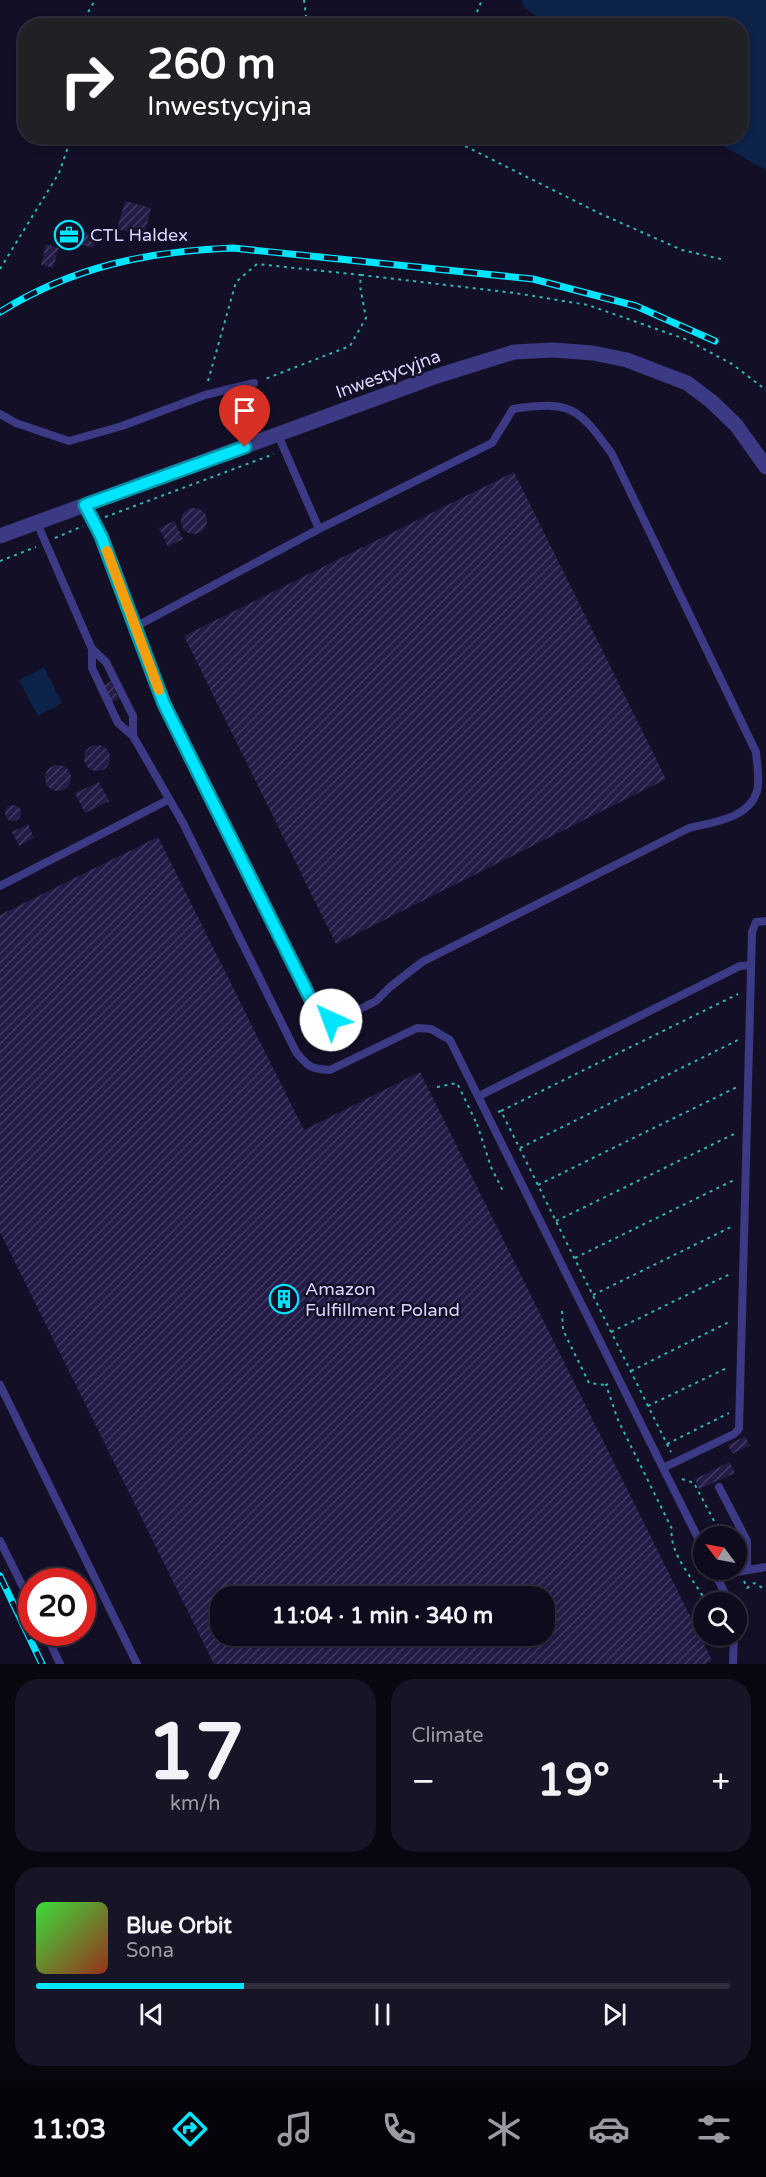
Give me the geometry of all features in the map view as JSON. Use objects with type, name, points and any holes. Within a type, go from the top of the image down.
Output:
[{"type":"street","name":"Inwestycyjna","points":[[0,536],[437,376],[514,352],[553,350],[594,353],[627,360],[687,383],[711,401],[736,425],[766,467]]},
{"type":"lane","points":[[0,414],[16,423],[69,441],[122,426],[205,395],[254,383]]},
{"type":"lane","points":[[85,505],[94,521],[135,627],[170,714],[316,1010],[331,1020],[376,1001],[422,962],[689,828],[721,820],[746,810],[758,790],[756,752],[612,454],[587,420],[572,411],[544,404],[513,409],[492,442],[319,529],[135,627]]},
{"type":"lane","points":[[278,435],[319,529]]},
{"type":"lane","points":[[37,523],[92,649],[106,662],[133,716],[133,736]]},
{"type":"lane","points":[[92,649],[92,668],[118,723],[133,736],[183,823],[296,1052],[306,1065],[316,1069],[330,1070],[417,1028],[431,1029],[450,1040],[693,1528]]},
{"type":"lane","points":[[0,886],[168,800]]},
{"type":"lane","points":[[663,1468],[734,1434],[739,1429],[752,932],[756,922],[766,921]]},
{"type":"lane","points":[[479,1096],[740,966],[751,965]]},
{"type":"lane","points":[[0,1385],[137,1664]]},
{"type":"lane","points":[[719,1487],[740,1526]]},
{"type":"lane","points":[[0,1541],[18,1577]]},
{"type":"lane","points":[[747,1570],[766,1567]]},
{"type":"lane","points":[[52,1646],[60,1664]]},
{"type":"lane","points":[[733,1664],[734,1646]]},
{"type":"path","points":[[85,18],[95,0]]},
{"type":"path","points":[[304,0],[306,18]]},
{"type":"path","points":[[474,18],[482,0]]},
{"type":"path","points":[[0,269],[59,173],[69,144]]},
{"type":"path","points":[[461,144],[601,214],[682,250],[725,260]]},
{"type":"path","points":[[205,395],[236,282],[258,264],[515,293],[588,305],[685,339],[732,364],[766,390]]},
{"type":"path","points":[[254,383],[350,346],[366,318],[360,286],[361,275]]},
{"type":"path","points":[[0,561],[94,521],[284,452]]},
{"type":"path","points":[[501,1111],[739,993]]},
{"type":"path","points":[[520,1148],[738,1040]]},
{"type":"path","points":[[538,1185],[737,1088]]},
{"type":"path","points":[[476,1122],[491,1167],[504,1193]]},
{"type":"path","points":[[556,1221],[736,1134]]},
{"type":"path","points":[[575,1258],[735,1180]]},
{"type":"path","points":[[593,1295],[734,1226]]},
{"type":"path","points":[[611,1332],[732,1273]]},
{"type":"path","points":[[562,1311],[563,1330],[589,1383],[606,1385]]},
{"type":"path","points":[[648,1406],[730,1367]]},
{"type":"path","points":[[667,1444],[729,1413]]},
{"type":"path","points":[[754,1583],[766,1590]]},
{"type":"water","points":[[521,0],[766,0],[766,170],[720,144],[748,144],[748,18],[539,18],[525,8]]},
{"type":"water","points":[[44,667],[62,703],[38,716],[19,680]]},
{"type":"building","points":[[125,201],[151,208],[144,236],[117,229]]},
{"type":"building","points":[[61,225],[97,236],[93,248],[57,238]]},
{"type":"building","points":[[46,244],[59,248],[53,268],[41,265]]},
{"type":"building","points":[[514,472],[666,779],[336,944],[184,636]]},
{"type":"building","points":[[194,508],[204,511],[207,521],[204,531],[194,534],[184,531],[181,521],[184,511]]},
{"type":"building","points":[[174,521],[183,539],[168,547],[159,528]]},
{"type":"building","points":[[111,681],[119,699],[112,702],[104,685]]},
{"type":"building","points":[[97,745],[107,748],[110,758],[107,768],[97,771],[87,768],[84,758],[87,748]]},
{"type":"building","points":[[58,765],[68,768],[71,778],[68,788],[58,791],[48,788],[45,778],[48,768]]},
{"type":"building","points":[[99,782],[109,801],[85,813],[75,793]]},
{"type":"building","points":[[13,805],[19,807],[21,813],[19,819],[13,821],[7,819],[5,813],[7,807]]},
{"type":"building","points":[[28,824],[34,838],[19,846],[12,832]]},
{"type":"building","name":"Amazon Fulfillment Poland","points":[[158,837],[304,1130],[420,1072],[693,1622],[693,1646],[705,1646],[712,1660],[705,1664],[214,1664],[0,1232],[0,915]]},
{"type":"building","points":[[745,1436],[750,1445],[732,1454],[728,1445]]},
{"type":"building","points":[[730,1462],[735,1473],[699,1489],[695,1479]]},
{"type":"railway","points":[[0,312],[55,283],[112,264],[171,253],[233,248],[533,279],[636,306],[715,341]]},
{"type":"railway","points":[[0,1576],[42,1664]]},
{"type":"slow traffic","points":[[107,551],[159,690]]},
{"type":"place","name":"CTL Haldex","points":[[69,235]]},
{"type":"place","name":"Amazon Fulfillment Poland","points":[[284,1299]]},
{"type":"route","points":[[245,447],[85,505],[101,536],[164,704],[316,1010],[331,1020]]}]
